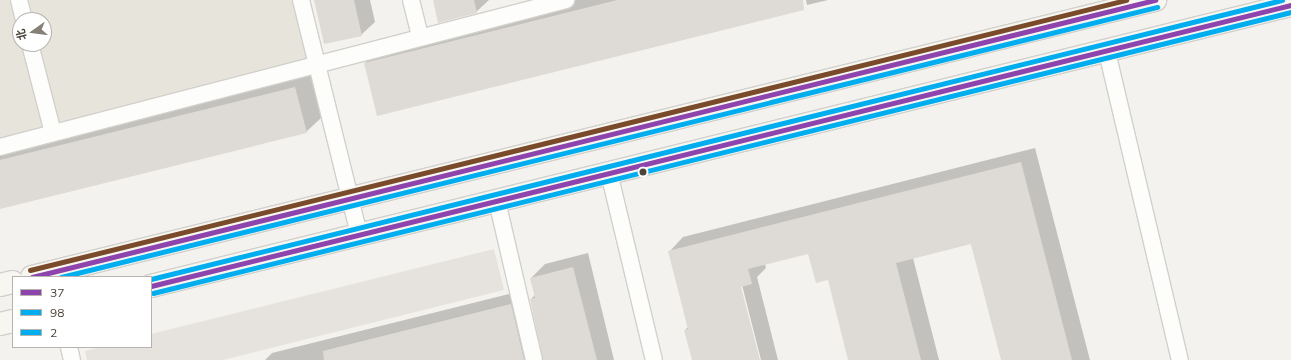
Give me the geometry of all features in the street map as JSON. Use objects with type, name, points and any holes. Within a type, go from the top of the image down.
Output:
[{"type":"main road","points":[[36,276],[1154,0]]},
{"type":"main road","points":[[152,286],[1291,6]]},
{"type":"main road","points":[[0,285],[12,282]]},
{"type":"main road","points":[[0,324],[12,321]]},
{"type":"lane","points":[[19,0],[22,12]]},
{"type":"lane","points":[[301,0],[359,235]]},
{"type":"lane","points":[[411,0],[420,37]]},
{"type":"lane","points":[[0,147],[420,37],[543,3],[566,0]]},
{"type":"lane","points":[[32,52],[53,133]]},
{"type":"lane","points":[[1107,52],[1180,360]]},
{"type":"lane","points":[[609,173],[654,360]]},
{"type":"lane","points":[[497,201],[534,360]]},
{"type":"lane","points":[[69,348],[72,360]]},
{"type":"shaded area","points":[[0,0],[301,0],[317,63],[0,147]]},
{"type":"shaded area","points":[[494,249],[504,290],[223,360],[87,360],[85,351],[96,348],[152,348],[152,334]]},
{"type":"building","points":[[314,0],[354,0],[362,36],[324,44]]},
{"type":"building","points":[[433,0],[474,0],[477,13],[438,23]]},
{"type":"building","points":[[617,0],[803,0],[804,10],[377,116],[364,63]]},
{"type":"building","points":[[295,87],[307,133],[0,209],[0,160]]},
{"type":"building","points":[[1021,162],[1072,360],[1001,360],[971,244],[896,263],[921,360],[848,360],[828,280],[816,283],[808,254],[748,269],[752,284],[741,287],[760,360],[692,360],[684,330],[688,329],[668,251]]},
{"type":"building","points":[[573,267],[597,360],[543,360],[530,299],[535,298],[530,278]]},
{"type":"building","points":[[511,304],[524,360],[324,360],[323,351]]},
{"type":"transit line","points":[[30,270],[1126,0]]},
{"type":"transit line","name":"37","points":[[36,276],[1155,0]]},
{"type":"transit line","name":"2","points":[[152,279],[1282,0]]},
{"type":"transit line","name":"37","points":[[152,286],[1291,5]]},
{"type":"transit line","name":"98","points":[[65,276],[1157,7]]},
{"type":"transit line","name":"98","points":[[153,293],[1291,12]]}]
